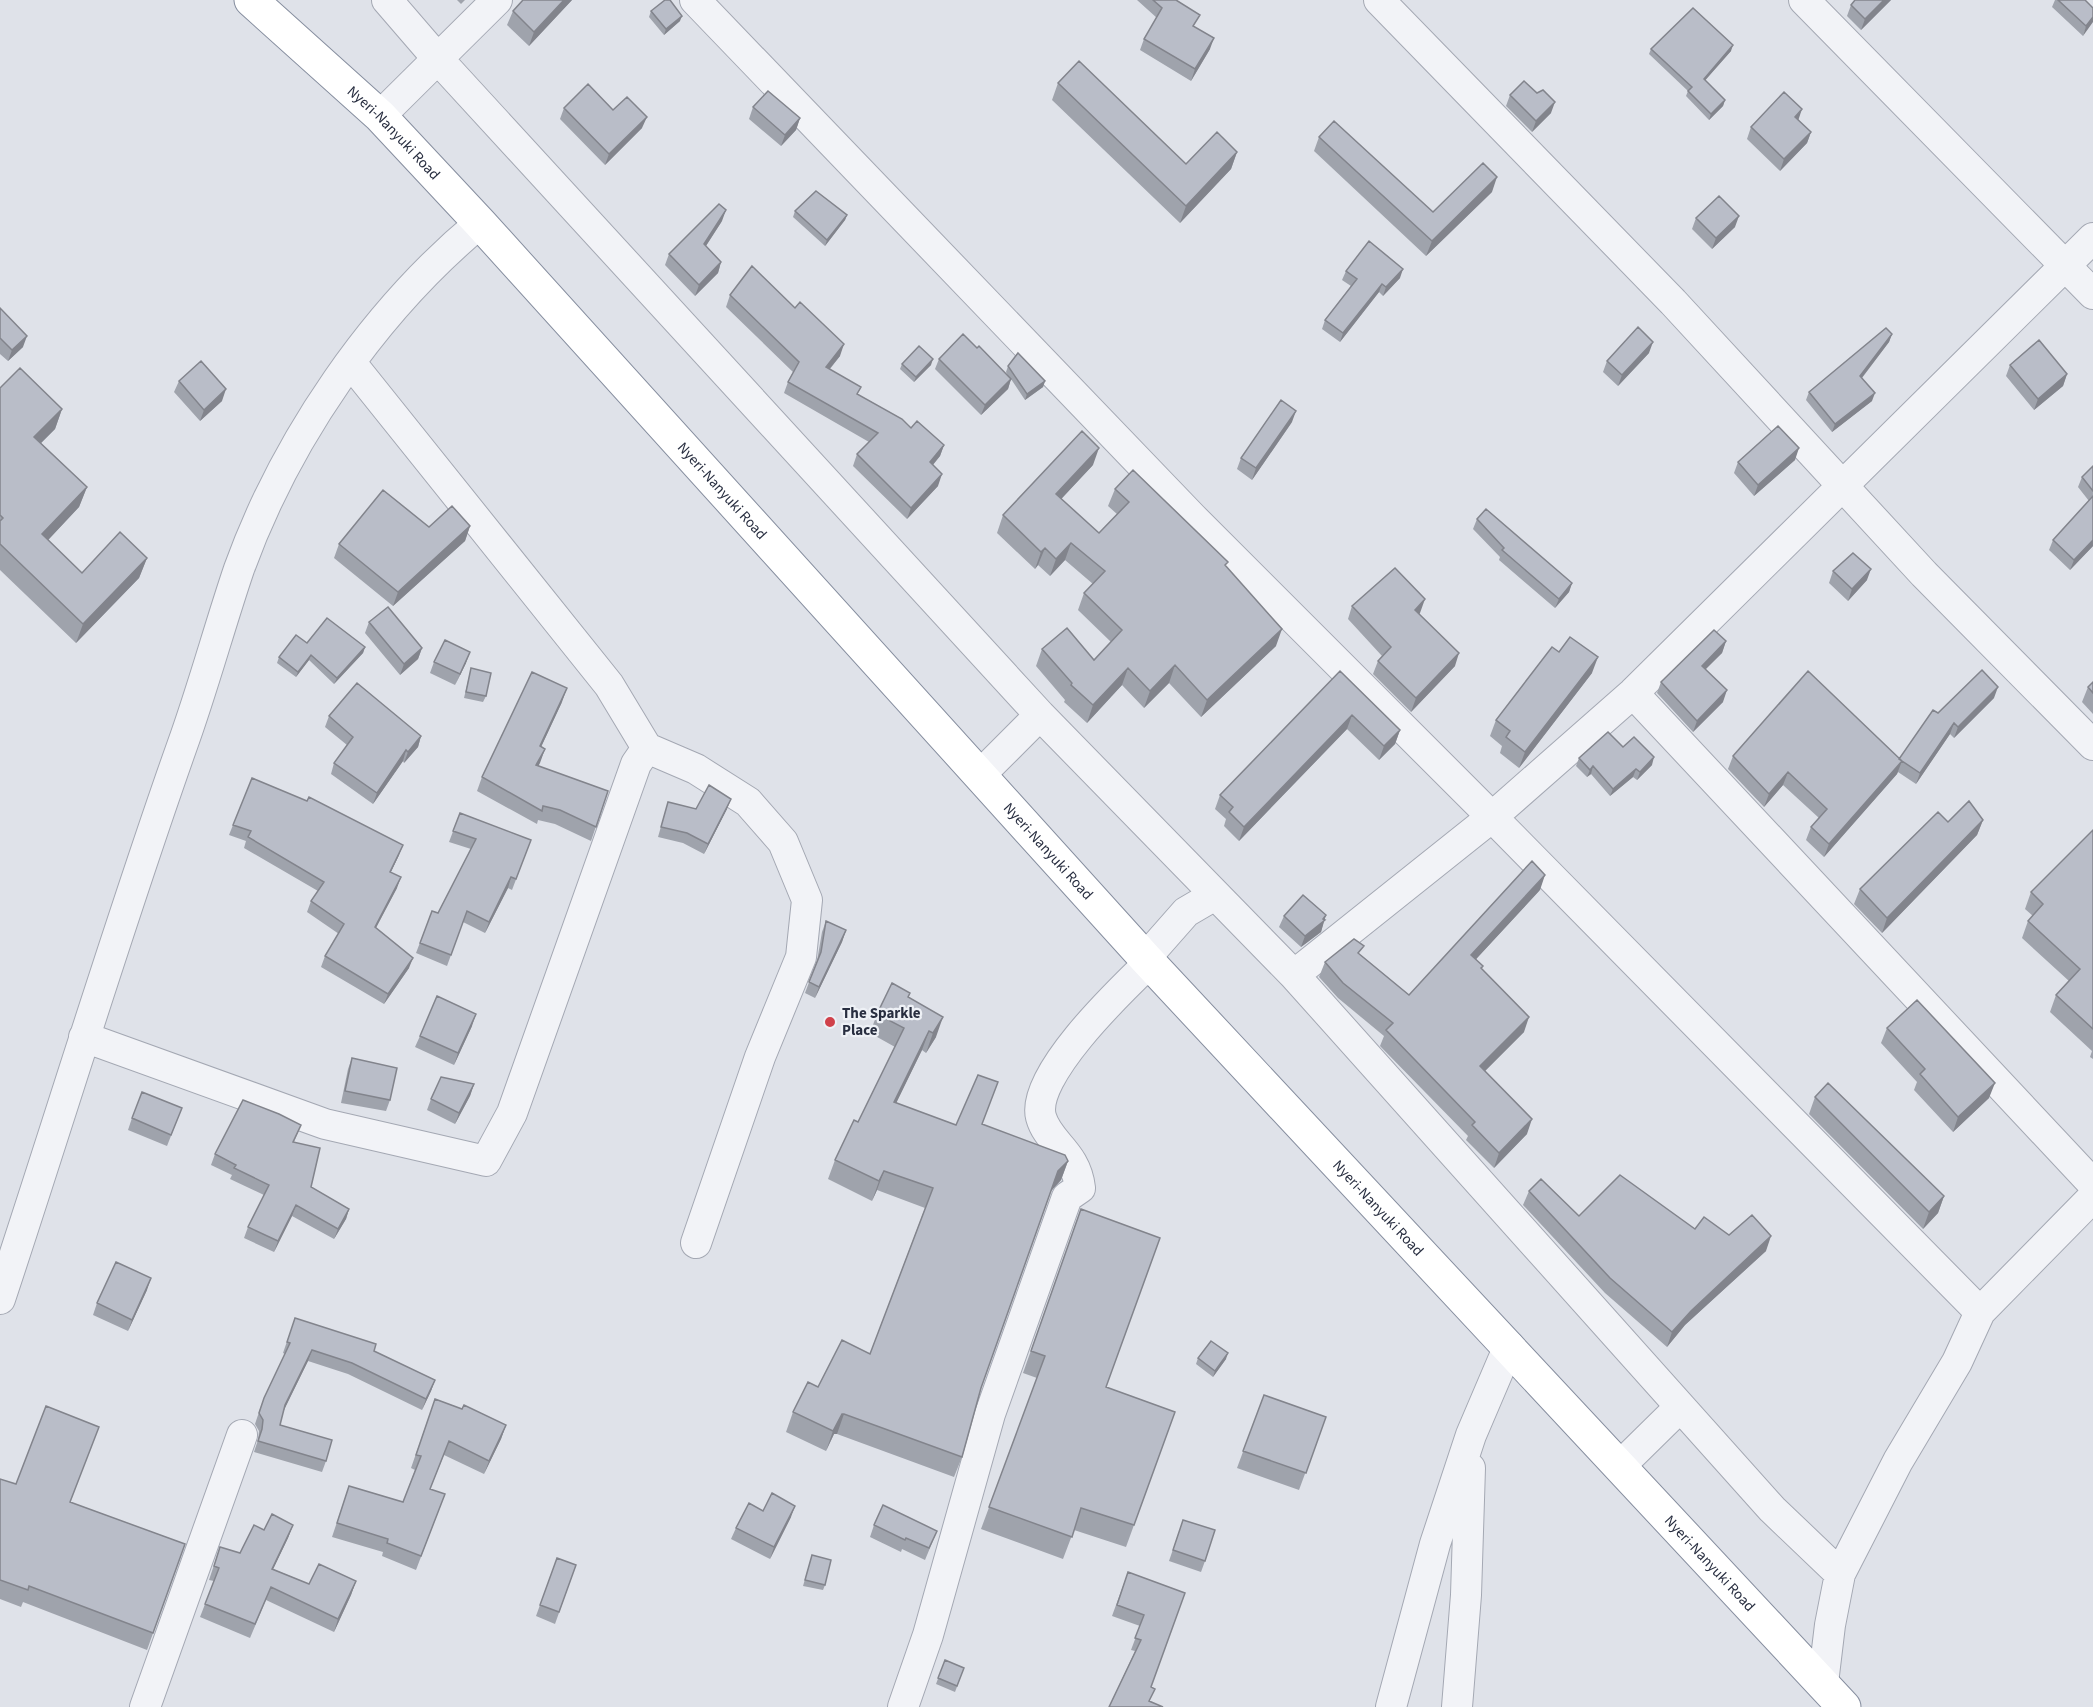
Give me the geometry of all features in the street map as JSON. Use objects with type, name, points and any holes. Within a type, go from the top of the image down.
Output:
[{"type":"highway","name":"Nyeri-Nanyuki Road","points":[[251,0],[380,116],[480,223],[980,775],[1145,965],[1509,1346],[1833,1695]]},
{"type":"street","points":[[387,0],[437,58],[1040,715],[1294,975],[1679,1408],[1772,1509],[1840,1574]]},
{"type":"street","points":[[380,116],[497,0]]},
{"type":"street","points":[[695,0],[1192,517],[1492,817],[1980,1312]]},
{"type":"street","points":[[1379,0],[1665,294],[1924,574],[2093,745]]},
{"type":"street","points":[[1804,0],[2093,294]]},
{"type":"street","points":[[0,1299],[84,1037],[240,567],[263,511],[299,441],[390,310],[441,255],[480,223]]},
{"type":"street","points":[[1294,975],[1492,817],[1633,693],[2093,238]]},
{"type":"street","points":[[351,363],[609,685],[647,748],[696,769],[748,802],[783,842],[807,900],[801,957],[760,1057],[696,1243]]},
{"type":"street","points":[[1633,693],[2093,1184]]},
{"type":"street","points":[[980,775],[1040,715]]},
{"type":"street","points":[[84,1037],[325,1124],[486,1161],[512,1113],[636,764],[647,748]]},
{"type":"street","points":[[903,1707],[928,1635],[990,1414],[1067,1197],[1080,1188],[1079,1174],[1070,1158],[1044,1124],[1040,1104],[1047,1086],[1083,1031],[1145,965],[1186,912],[1215,895]]},
{"type":"street","points":[[1833,1695],[1830,1625],[1840,1574],[1898,1461],[1957,1362],[1980,1312],[2093,1197]]},
{"type":"street","points":[[1391,1707],[1435,1544],[1471,1435],[1509,1346]]},
{"type":"street","points":[[1620,1466],[1679,1408]]},
{"type":"street","points":[[145,1707],[242,1435]]},
{"type":"street","points":[[1457,1707],[1466,1595],[1471,1435]]},
{"type":"building","points":[[523,0],[564,0],[534,32],[513,11]]},
{"type":"building","points":[[665,0],[670,0],[682,16],[666,29],[651,11]]},
{"type":"building","points":[[1153,0],[1176,0],[1200,15],[1193,26],[1214,38],[1195,69],[1144,39],[1162,8]]},
{"type":"building","points":[[1855,0],[1884,0],[1865,19],[1851,5]]},
{"type":"building","points":[[2058,0],[2085,0],[2093,8],[2093,17],[2086,26]]},
{"type":"building","points":[[1693,8],[1733,45],[1704,79],[1725,100],[1711,114],[1688,91],[1692,87],[1651,49]]},
{"type":"building","points":[[1079,61],[1186,164],[1217,132],[1237,152],[1186,206],[1058,83]]},
{"type":"building","points":[[1524,81],[1537,93],[1543,90],[1555,102],[1536,121],[1510,95]]},
{"type":"building","points":[[588,84],[613,110],[627,97],[647,117],[609,154],[564,108]]},
{"type":"building","points":[[768,91],[800,118],[785,135],[753,107]]},
{"type":"building","points":[[1784,92],[1802,109],[1795,117],[1811,132],[1784,159],[1751,127]]},
{"type":"building","points":[[1334,121],[1433,212],[1483,163],[1497,177],[1432,241],[1319,137]]},
{"type":"building","points":[[816,191],[847,215],[827,240],[795,211]]},
{"type":"building","points":[[1719,196],[1739,216],[1716,238],[1696,218]]},
{"type":"building","points":[[719,204],[726,210],[704,244],[721,262],[699,285],[669,254]]},
{"type":"building","points":[[1369,241],[1403,269],[1386,287],[1382,284],[1343,333],[1325,320],[1357,279],[1346,271]]},
{"type":"building","points":[[752,266],[795,308],[800,302],[844,344],[826,367],[861,387],[857,394],[902,419],[911,428],[917,421],[944,445],[930,462],[942,474],[911,508],[857,454],[878,433],[788,382],[799,362],[730,295]]},
{"type":"building","points":[[0,308],[27,336],[12,350],[0,338]]},
{"type":"building","points":[[1638,327],[1653,342],[1622,375],[1607,361]]},
{"type":"building","points":[[1886,328],[1892,334],[1860,376],[1875,393],[1835,424],[1809,392]]},
{"type":"building","points":[[963,334],[977,348],[979,346],[1011,379],[985,405],[939,359]]},
{"type":"building","points":[[2039,340],[2067,374],[2038,399],[2010,365]]},
{"type":"building","points":[[919,346],[933,359],[916,377],[902,364]]},
{"type":"building","points":[[1018,353],[1045,381],[1027,394],[1008,366]]},
{"type":"building","points":[[201,361],[226,389],[204,410],[179,381]]},
{"type":"building","points":[[20,368],[62,409],[34,437],[87,487],[42,534],[82,573],[120,532],[147,558],[83,624],[0,544],[0,521],[3,518],[0,515],[0,388]]},
{"type":"building","points":[[1281,400],[1296,411],[1256,468],[1241,458]]},
{"type":"building","points":[[1778,426],[1799,448],[1758,485],[1738,462]]},
{"type":"building","points":[[1082,431],[1099,448],[1056,494],[1099,533],[1129,502],[1115,489],[1133,470],[1228,562],[1225,565],[1282,629],[1207,700],[1175,665],[1150,691],[1128,668],[1093,705],[1071,685],[1072,683],[1042,649],[1067,628],[1094,660],[1122,630],[1084,593],[1105,571],[1071,543],[1056,559],[1045,548],[1041,552],[1003,515]]},
{"type":"building","points":[[2093,466],[2093,491],[2082,477]]},
{"type":"building","points":[[383,490],[429,527],[452,506],[470,526],[398,592],[339,544]]},
{"type":"building","points":[[2093,496],[2093,540],[2074,560],[2053,540]]},
{"type":"building","points":[[1486,509],[1572,583],[1559,599],[1502,550],[1504,548],[1477,519]]},
{"type":"building","points":[[1853,553],[1871,569],[1852,589],[1833,571]]},
{"type":"building","points":[[1395,568],[1425,599],[1415,610],[1459,653],[1416,698],[1378,661],[1391,647],[1352,606]]},
{"type":"building","points":[[388,607],[422,648],[404,664],[369,622]]},
{"type":"building","points":[[327,618],[365,647],[337,678],[311,655],[298,672],[279,657],[296,635],[307,643]]},
{"type":"building","points":[[1714,630],[1726,641],[1702,666],[1727,690],[1697,721],[1661,682]]},
{"type":"building","points":[[1570,637],[1598,657],[1525,752],[1506,737],[1510,731],[1496,720],[1552,647],[1559,652]]},
{"type":"building","points":[[445,640],[470,652],[460,674],[434,662]]},
{"type":"building","points":[[471,668],[491,673],[486,696],[466,692]]},
{"type":"building","points":[[1982,670],[1998,687],[1958,727],[1954,723],[1920,773],[1899,759],[1933,710],[1938,713]]},
{"type":"building","points":[[1340,671],[1400,730],[1384,746],[1352,715],[1244,827],[1229,812],[1233,807],[1220,795]]},
{"type":"building","points":[[1808,671],[1902,761],[1829,844],[1811,827],[1827,809],[1788,772],[1769,794],[1733,756]]},
{"type":"building","points":[[532,672],[567,688],[540,746],[545,749],[536,765],[608,791],[596,827],[560,810],[543,806],[542,811],[482,777]]},
{"type":"building","points":[[2093,682],[2093,693],[2088,687]]},
{"type":"building","points":[[357,683],[421,736],[408,752],[406,750],[377,793],[334,763],[353,737],[329,716]]},
{"type":"building","points":[[1608,732],[1623,747],[1634,737],[1654,757],[1640,772],[1636,769],[1613,789],[1593,766],[1590,770],[1579,758]]},
{"type":"building","points":[[252,778],[307,801],[309,797],[403,845],[390,872],[401,877],[375,927],[413,958],[388,994],[325,956],[344,924],[311,901],[324,882],[248,837],[251,831],[233,825]]},
{"type":"building","points":[[709,785],[731,799],[708,844],[687,833],[661,827],[668,802],[696,809]]},
{"type":"building","points":[[1969,801],[1983,820],[1887,918],[1860,889],[1938,812],[1948,822]]},
{"type":"building","points":[[460,813],[531,840],[516,879],[511,877],[489,922],[467,911],[451,955],[420,943],[432,911],[438,913],[476,839],[453,831]]},
{"type":"building","points":[[2093,830],[2093,1029],[2056,995],[2080,969],[2028,921],[2043,904],[2031,892]]},
{"type":"building","points":[[1532,861],[1545,875],[1471,955],[1529,1017],[1480,1066],[1532,1119],[1499,1153],[1472,1125],[1475,1122],[1386,1030],[1393,1023],[1343,983],[1325,962],[1354,939],[1364,946],[1358,953],[1409,995]]},
{"type":"building","points":[[1303,895],[1326,915],[1323,919],[1325,920],[1305,936],[1284,916]]},
{"type":"building","points":[[826,921],[846,930],[819,987],[809,982],[821,952]]},
{"type":"building","points":[[892,983],[910,993],[908,997],[943,1017],[933,1033],[929,1031],[894,1102],[956,1125],[978,1075],[998,1082],[982,1124],[1065,1155],[1068,1161],[1058,1171],[981,1388],[962,1457],[844,1414],[833,1431],[793,1412],[808,1382],[818,1387],[842,1340],[870,1354],[933,1188],[884,1171],[879,1181],[835,1160],[854,1120],[858,1122],[904,1028],[877,1014]]},
{"type":"building","points":[[437,996],[476,1014],[458,1053],[420,1036]]},
{"type":"building","points":[[1917,1000],[1995,1083],[1958,1117],[1920,1074],[1925,1069],[1887,1028]]},
{"type":"building","points":[[352,1058],[397,1068],[390,1100],[345,1091]]},
{"type":"building","points":[[441,1077],[474,1084],[459,1113],[431,1099]]},
{"type":"building","points":[[1828,1083],[1944,1196],[1929,1212],[1815,1097]]},
{"type":"building","points":[[142,1092],[182,1108],[171,1135],[132,1118]]},
{"type":"building","points":[[243,1100],[301,1125],[293,1142],[320,1148],[311,1187],[349,1209],[338,1229],[296,1205],[278,1241],[248,1227],[269,1185],[234,1168],[236,1165],[215,1154]]},
{"type":"building","points":[[1620,1175],[1695,1229],[1704,1217],[1729,1235],[1752,1215],[1771,1236],[1691,1311],[1672,1332],[1610,1278],[1529,1191],[1541,1179],[1579,1216]]},
{"type":"building","points":[[1081,1209],[1160,1238],[1106,1387],[1175,1412],[1134,1525],[1081,1508],[1072,1537],[989,1507],[1045,1356],[1031,1351]]},
{"type":"building","points":[[116,1262],[151,1278],[132,1320],[97,1303]]},
{"type":"building","points":[[295,1318],[376,1344],[374,1351],[435,1380],[426,1399],[352,1363],[312,1350],[285,1405],[280,1425],[332,1440],[326,1461],[258,1441],[263,1420],[259,1413],[290,1343],[287,1342]]},
{"type":"building","points":[[1211,1341],[1228,1353],[1215,1371],[1198,1358]]},
{"type":"building","points":[[1264,1395],[1326,1417],[1306,1473],[1243,1451]]},
{"type":"building","points":[[435,1399],[462,1409],[464,1405],[506,1425],[489,1461],[449,1441],[430,1489],[445,1494],[421,1556],[387,1543],[388,1539],[337,1523],[349,1486],[403,1502],[421,1456],[416,1455]]},
{"type":"building","points":[[46,1406],[99,1427],[70,1502],[185,1544],[153,1633],[29,1586],[28,1590],[0,1580],[0,1479],[16,1484]]},
{"type":"building","points":[[772,1493],[795,1506],[774,1547],[736,1528],[749,1503],[763,1511]]},
{"type":"building","points":[[883,1505],[937,1531],[929,1548],[906,1538],[905,1540],[874,1525]]},
{"type":"building","points":[[272,1514],[293,1525],[272,1569],[309,1584],[319,1564],[356,1581],[338,1619],[271,1587],[255,1624],[205,1604],[219,1568],[214,1566],[220,1547],[240,1553],[254,1525],[264,1530]]},
{"type":"building","points":[[1183,1520],[1215,1530],[1205,1561],[1173,1550]]},
{"type":"building","points":[[812,1555],[831,1560],[825,1585],[805,1580]]},
{"type":"building","points":[[557,1558],[576,1565],[559,1612],[540,1605]]},
{"type":"building","points":[[1128,1572],[1185,1593],[1151,1687],[1155,1689],[1149,1701],[1163,1707],[1109,1707],[1141,1640],[1135,1638],[1144,1615],[1117,1605]]},
{"type":"building","points":[[945,1660],[964,1668],[957,1686],[938,1678]]},
{"type":"place","name":"The Sparkle Place","points":[[830,1022]]}]
